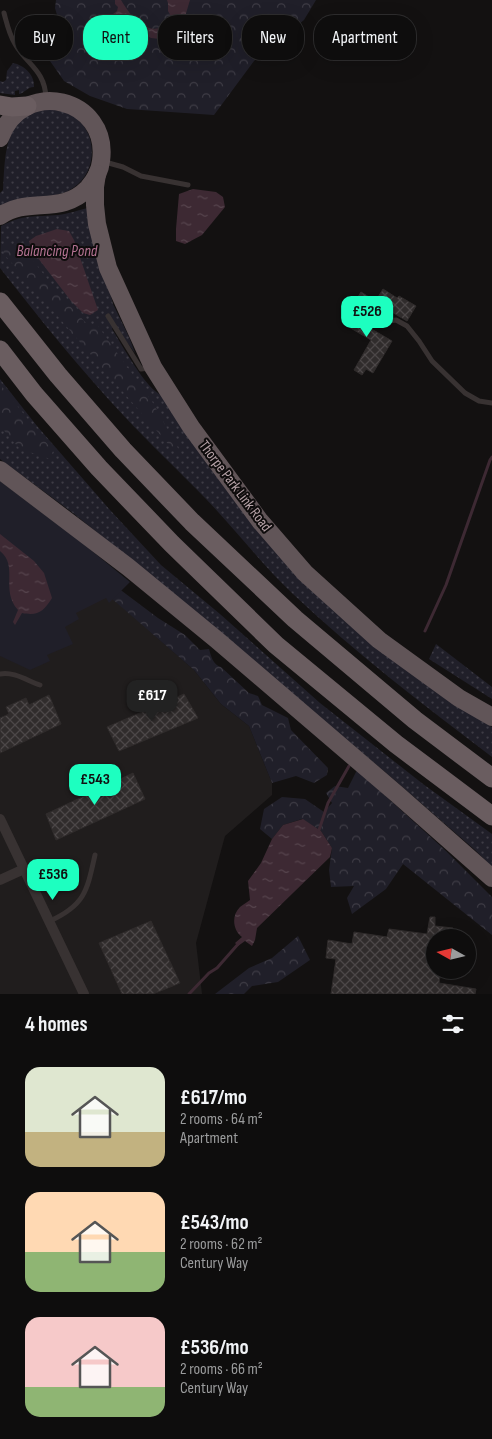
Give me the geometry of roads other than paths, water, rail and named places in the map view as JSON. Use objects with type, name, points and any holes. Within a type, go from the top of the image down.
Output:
[{"type":"highway","points":[[0,105],[12,107],[27,106],[46,101]]},
{"type":"highway","name":"Thorpe Park Link Road","points":[[46,101],[56,101],[71,106],[84,114],[97,131],[100,141],[95,196],[97,224],[108,268],[154,367],[191,427],[260,521],[306,573],[379,640],[458,698],[492,718]]},
{"type":"highway","points":[[0,138],[7,123],[27,106]]},
{"type":"highway","points":[[0,216],[18,207],[62,204],[73,199],[83,193],[91,184],[99,168]]},
{"type":"highway","points":[[0,302],[65,383],[124,450],[192,522],[295,619],[415,720],[492,778]]},
{"type":"highway","points":[[0,350],[34,394],[99,468],[172,544],[276,645],[396,744],[492,816]]},
{"type":"highway","points":[[0,470],[128,567],[209,634],[398,794],[492,878]]},
{"type":"street","points":[[0,819],[84,994]]},
{"type":"street","points":[[0,880],[24,869]]},
{"type":"lane","points":[[4,13],[8,31],[15,44],[36,70],[44,84],[46,101]]},
{"type":"lane","points":[[99,168],[123,167],[140,176],[188,185]]},
{"type":"lane","points":[[108,316],[141,369],[154,367]]},
{"type":"lane","points":[[383,322],[396,320],[407,326],[419,340],[432,361],[466,393],[479,401],[492,403]]},
{"type":"lane","points":[[0,674],[6,673],[40,685]]},
{"type":"lane","points":[[50,921],[66,913],[82,899],[90,880],[95,855]]},
{"type":"water","points":[[115,0],[121,0],[132,15],[113,15],[118,7],[115,4]]},
{"type":"water","points":[[167,0],[190,0],[186,15],[170,15]]},
{"type":"water","points":[[148,27],[158,28],[158,39],[148,36]]},
{"type":"water","points":[[193,189],[216,192],[223,197],[225,207],[202,235],[185,244],[176,241],[179,194]]},
{"type":"water","name":"Balancing Pond","points":[[57,229],[69,231],[74,240],[98,310],[90,315],[83,313],[71,301],[31,249],[29,241],[36,236]]},
{"type":"water","points":[[0,534],[34,561],[44,573],[52,598],[40,612],[32,614],[22,613],[15,625],[13,622],[18,610],[10,594],[8,564],[0,551]]},
{"type":"water","points":[[303,819],[321,831],[332,848],[330,857],[257,928],[252,946],[245,941],[238,946],[235,943],[242,937],[235,927],[234,919],[240,907],[250,900],[248,881],[261,863],[272,839],[283,825]]},
{"type":"waterway","points":[[425,631],[446,585],[492,457]]},
{"type":"waterway","points":[[319,830],[328,803],[349,766]]},
{"type":"waterway","points":[[189,994],[209,973],[217,968],[239,943]]}]
